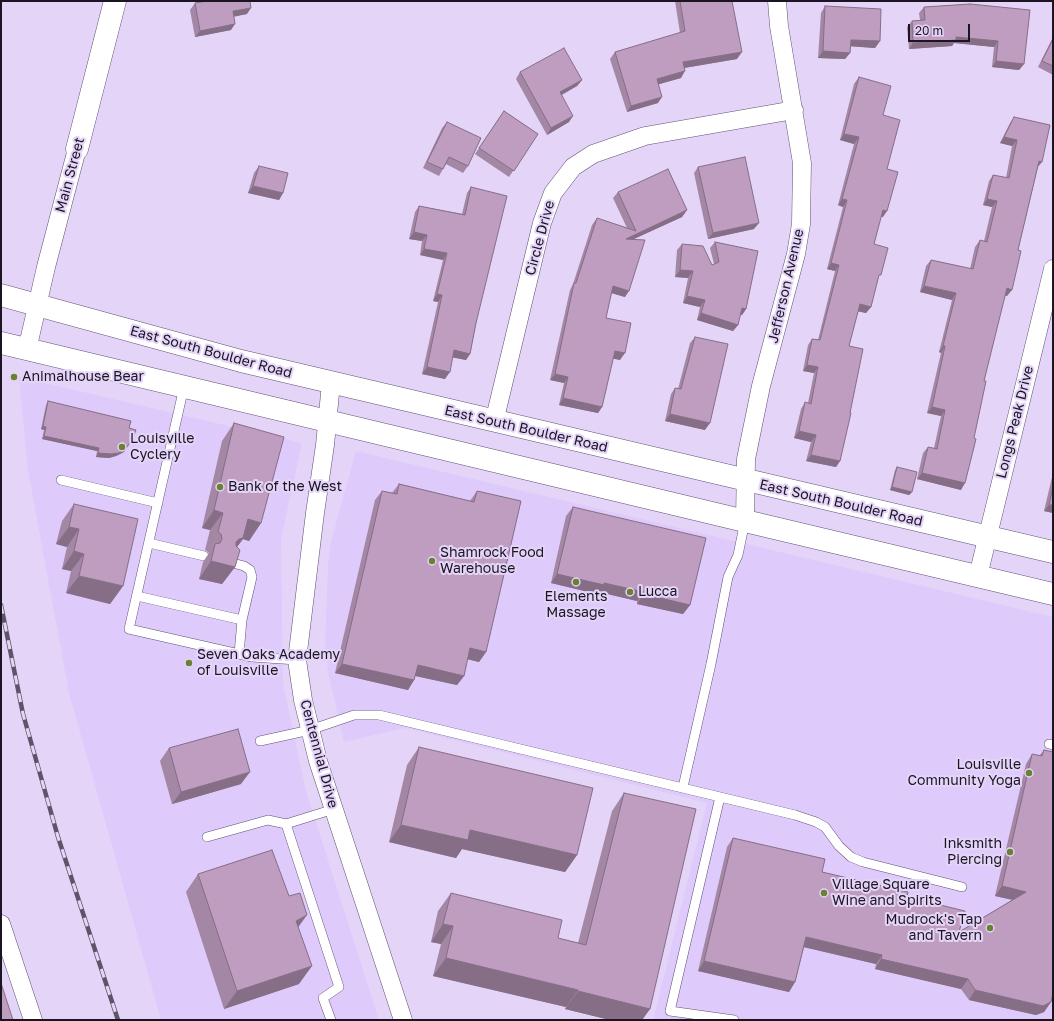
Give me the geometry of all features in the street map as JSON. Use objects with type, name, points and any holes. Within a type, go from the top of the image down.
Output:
[{"type":"main road","name":"Main Street","points":[[77,148],[115,1]]},
{"type":"main road","name":"East South Boulder Road","points":[[1,295],[171,343],[331,383],[1053,552]]},
{"type":"main road","points":[[1,343],[184,388],[1053,594]]},
{"type":"street","name":"Jefferson Avenue","points":[[745,521],[746,459],[761,386],[796,254],[801,224],[802,164],[779,26],[777,1]]},
{"type":"street","name":"Circle Drive","points":[[494,422],[542,223],[553,193],[573,167],[593,154],[645,136],[794,110]]},
{"type":"street","name":"Main Street","points":[[27,350],[77,148]]},
{"type":"street","name":"Longs Peak Drive","points":[[978,576],[1053,269]]},
{"type":"street","name":"Centennial Drive","points":[[331,383],[326,445],[315,513],[297,660],[303,700],[318,761],[403,1020]]},
{"type":"street","points":[[1,924],[33,1020]]},
{"type":"lane","points":[[184,388],[130,630],[252,657],[297,660]]},
{"type":"lane","points":[[61,480],[158,503]]},
{"type":"lane","points":[[683,787],[711,664],[728,577],[738,555],[745,521]]},
{"type":"lane","points":[[149,543],[204,556]]},
{"type":"lane","points":[[229,562],[244,566],[250,570],[252,577],[242,620],[239,654]]},
{"type":"lane","points":[[137,596],[242,620]]},
{"type":"lane","points":[[260,741],[310,730],[354,714],[379,715],[795,815],[816,822],[824,827],[839,846],[851,857],[863,862],[962,887]]},
{"type":"lane","points":[[720,797],[670,1011],[734,1020]]},
{"type":"lane","points":[[207,836],[268,820],[286,824],[334,809]]},
{"type":"lane","points":[[286,824],[339,987],[324,998],[331,1020]]},
{"type":"shaded area","points":[[19,377],[302,443],[281,539],[283,683],[306,791],[379,1020],[161,1020],[69,693],[28,471]]},
{"type":"shaded area","points":[[356,451],[1053,617],[1053,1020],[653,1020],[707,803],[405,728],[344,742],[328,672],[325,641],[328,566],[330,545]]},
{"type":"building","points":[[207,1],[250,1],[251,8],[233,11],[235,24],[200,31],[195,3]]},
{"type":"building","points":[[680,1],[732,1],[742,52],[683,62],[685,71],[657,79],[662,97],[631,106],[615,52],[685,31]]},
{"type":"building","points":[[970,4],[1030,10],[1024,64],[996,61],[998,41],[956,37],[956,40],[913,43],[912,21],[925,20],[924,7]]},
{"type":"building","points":[[825,6],[881,9],[880,41],[851,40],[850,53],[823,51]]},
{"type":"building","points":[[1053,39],[1053,66],[1042,61]]},
{"type":"building","points":[[564,48],[582,80],[560,92],[573,116],[551,128],[520,72]]},
{"type":"building","points":[[859,77],[891,86],[883,115],[900,120],[887,169],[898,172],[887,211],[883,210],[874,244],[888,248],[881,275],[879,275],[871,307],[860,304],[849,346],[863,349],[840,461],[811,455],[816,435],[799,431],[805,402],[811,404],[818,367],[807,365],[812,339],[820,340],[839,265],[831,263],[847,200],[842,199],[859,137],[844,134]]},
{"type":"building","points":[[504,111],[538,134],[514,171],[479,148]]},
{"type":"building","points":[[1014,117],[1050,125],[1042,162],[1039,161],[1018,250],[1021,251],[1012,290],[1007,288],[984,381],[986,381],[974,438],[976,439],[965,483],[922,473],[928,447],[937,449],[945,410],[932,407],[945,346],[943,346],[956,293],[924,286],[931,260],[973,269],[980,240],[987,242],[997,201],[987,199],[993,175],[1009,178],[1017,140],[1004,137]]},
{"type":"building","points":[[447,122],[481,138],[468,166],[449,157],[443,169],[427,162]]},
{"type":"building","points":[[745,157],[759,223],[713,233],[698,167]]},
{"type":"building","points":[[259,166],[288,173],[283,193],[253,186]]},
{"type":"building","points":[[668,169],[687,210],[626,239],[645,240],[629,291],[613,286],[606,318],[631,323],[625,353],[615,351],[602,407],[563,398],[568,377],[555,374],[574,283],[576,283],[597,218],[636,231],[618,192]]},
{"type":"building","points":[[471,187],[507,196],[476,323],[470,354],[454,350],[450,372],[427,367],[442,295],[437,294],[447,253],[424,249],[427,235],[414,232],[419,206],[465,215]]},
{"type":"building","points":[[715,242],[758,251],[746,309],[742,308],[738,325],[701,313],[705,300],[687,296],[693,271],[680,270],[682,244],[703,246],[712,265],[719,262]]},
{"type":"building","points":[[695,337],[728,344],[710,423],[670,414],[675,388],[681,389]]},
{"type":"building","points":[[48,401],[131,421],[129,428],[136,430],[132,440],[126,448],[119,453],[111,454],[98,453],[99,448],[44,436],[46,427],[43,426]]},
{"type":"building","points":[[234,423],[284,437],[261,523],[248,519],[243,538],[236,542],[236,546],[240,550],[235,567],[211,561],[215,544],[220,543],[222,539],[221,534],[218,532],[223,513],[214,510]]},
{"type":"building","points":[[897,467],[917,472],[912,492],[892,487]]},
{"type":"building","name":"Shamrock Food Warehouse","points":[[399,484],[474,502],[477,491],[521,501],[486,652],[470,648],[464,676],[418,665],[414,680],[342,664],[382,491],[397,494]]},
{"type":"building","points":[[1053,487],[1053,505],[1049,505]]},
{"type":"building","points":[[74,504],[138,519],[123,586],[79,576],[84,554],[74,551],[79,529],[69,527]]},
{"type":"building","points":[[573,507],[706,538],[690,605],[643,594],[644,592],[604,583],[604,585],[557,574]]},
{"type":"building","points":[[238,729],[250,772],[181,792],[169,748]]},
{"type":"building","points":[[419,747],[593,788],[577,855],[470,830],[468,840],[401,825]]},
{"type":"building","points":[[1044,750],[1053,752],[1053,993],[1051,1002],[1043,1006],[975,990],[968,979],[881,959],[882,955],[806,937],[795,982],[704,961],[733,838],[825,859],[822,872],[908,892],[907,897],[965,911],[959,932],[1026,892],[1002,886],[1032,754],[1042,756]]},
{"type":"building","points":[[624,793],[696,809],[650,1009],[446,958],[453,926],[443,924],[451,893],[562,920],[558,938],[586,945]]},
{"type":"building","points":[[272,850],[289,896],[300,893],[307,915],[296,921],[312,966],[237,991],[198,874]]},
{"type":"building","points":[[1,983],[13,1020],[1,1020]]},
{"type":"railway","points":[[1,605],[23,714],[58,837],[118,1020]]},
{"type":"place","name":"Animalhouse Bear","points":[[14,377]]},
{"type":"place","name":"Louisville Cyclery","points":[[122,447]]},
{"type":"place","name":"Bank of the West","points":[[220,487]]},
{"type":"place","name":"Shamrock Food Warehouse","points":[[432,561]]},
{"type":"place","name":"Elements Massage","points":[[576,582]]},
{"type":"place","name":"Lucca","points":[[630,592]]},
{"type":"place","name":"Seven Oaks Academy of Louisville","points":[[189,663]]},
{"type":"place","name":"Louisville Community Yoga","points":[[1029,773]]},
{"type":"place","name":"Inksmith Piercing","points":[[1010,852]]},
{"type":"place","name":"Village Square Wine and Spirits","points":[[824,893]]},
{"type":"place","name":"Mudrock's Tap and Tavern","points":[[990,928]]}]
